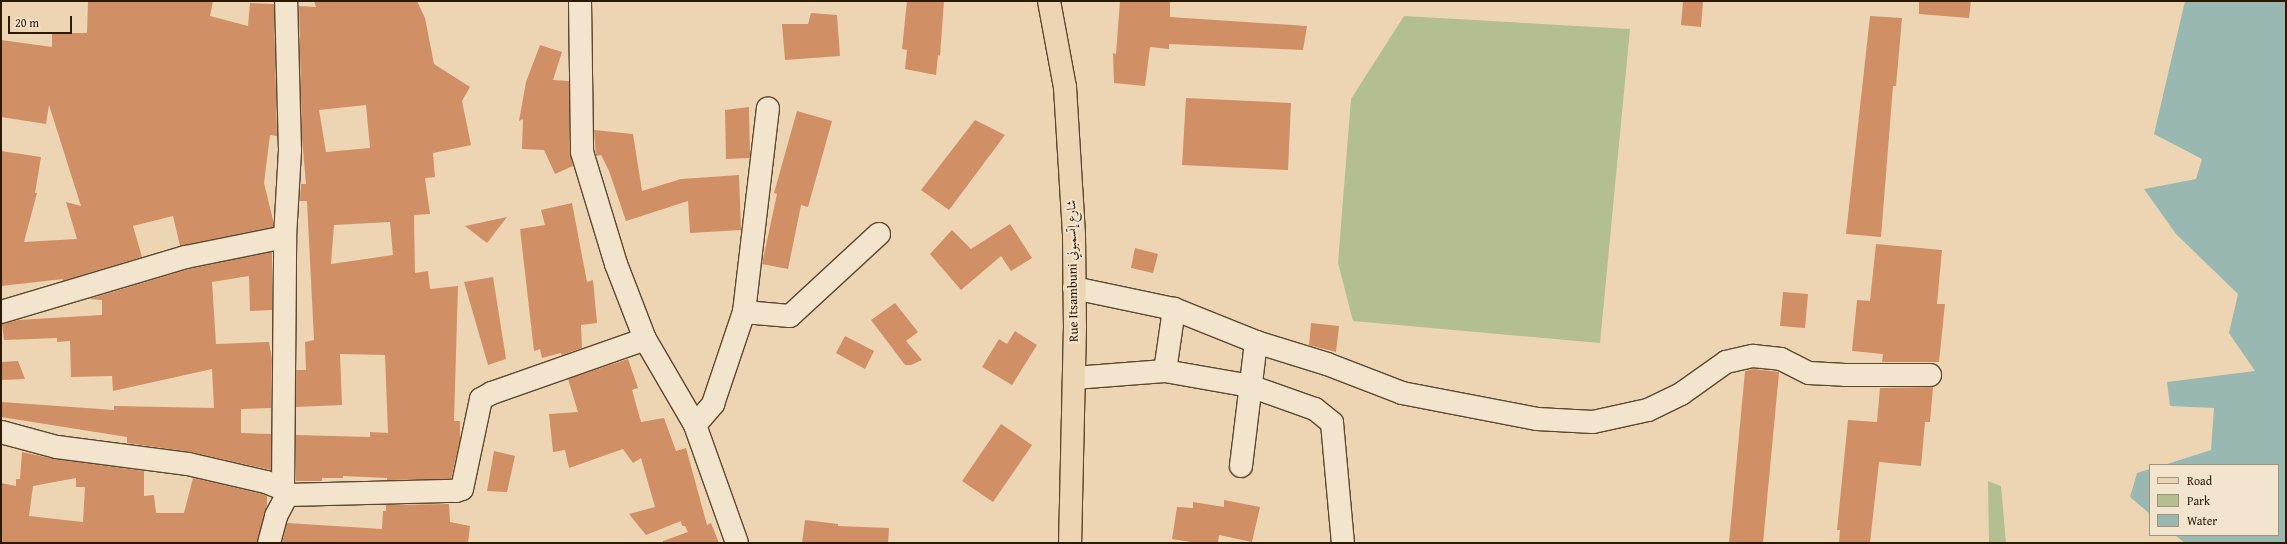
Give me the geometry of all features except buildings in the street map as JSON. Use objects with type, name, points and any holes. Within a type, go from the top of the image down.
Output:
[{"type":"main road","name":"Rue Itsambuni شارع إتسمبوني","points":[[1049,1],[1065,87],[1074,288],[1074,378],[1070,543]]},
{"type":"street","points":[[269,543],[276,516],[286,492],[285,237],[290,150],[286,1]]},
{"type":"street","points":[[580,1],[582,152],[616,264],[645,339],[695,425],[737,543]]},
{"type":"street","points":[[695,425],[714,404],[744,312],[768,108]]},
{"type":"street","points":[[744,312],[790,316],[878,234]]},
{"type":"street","points":[[1,312],[186,257],[285,237]]},
{"type":"street","points":[[1074,288],[1174,309],[1256,342],[1327,364],[1402,393],[1537,419],[1593,422],[1648,410],[1681,394],[1726,362],[1753,356],[1781,359],[1809,373],[1845,375],[1930,375]]},
{"type":"street","points":[[1165,371],[1174,309]]},
{"type":"street","points":[[1,432],[57,447],[188,464],[266,482],[286,492],[456,491],[462,488],[481,399],[492,393],[645,339]]},
{"type":"street","points":[[1241,466],[1256,342]]},
{"type":"street","points":[[1074,378],[1165,371],[1250,386],[1315,409],[1332,423],[1343,543]]},
{"type":"green space","points":[[1404,16],[1630,29],[1600,343],[1353,321],[1338,263],[1351,99]]},
{"type":"green space","points":[[1988,481],[2001,486],[2006,543],[1989,543]]},
{"type":"water","points":[[2185,1],[2286,1],[2286,543],[2185,543],[2176,536],[2279,536],[2279,464],[2167,464],[2211,450],[2214,408],[2170,406],[2167,382],[2255,371],[2229,333],[2238,294],[2176,234],[2144,189],[2196,179],[2202,159],[2154,134]]},
{"type":"water","points":[[2149,469],[2149,513],[2130,497],[2137,473]]}]
